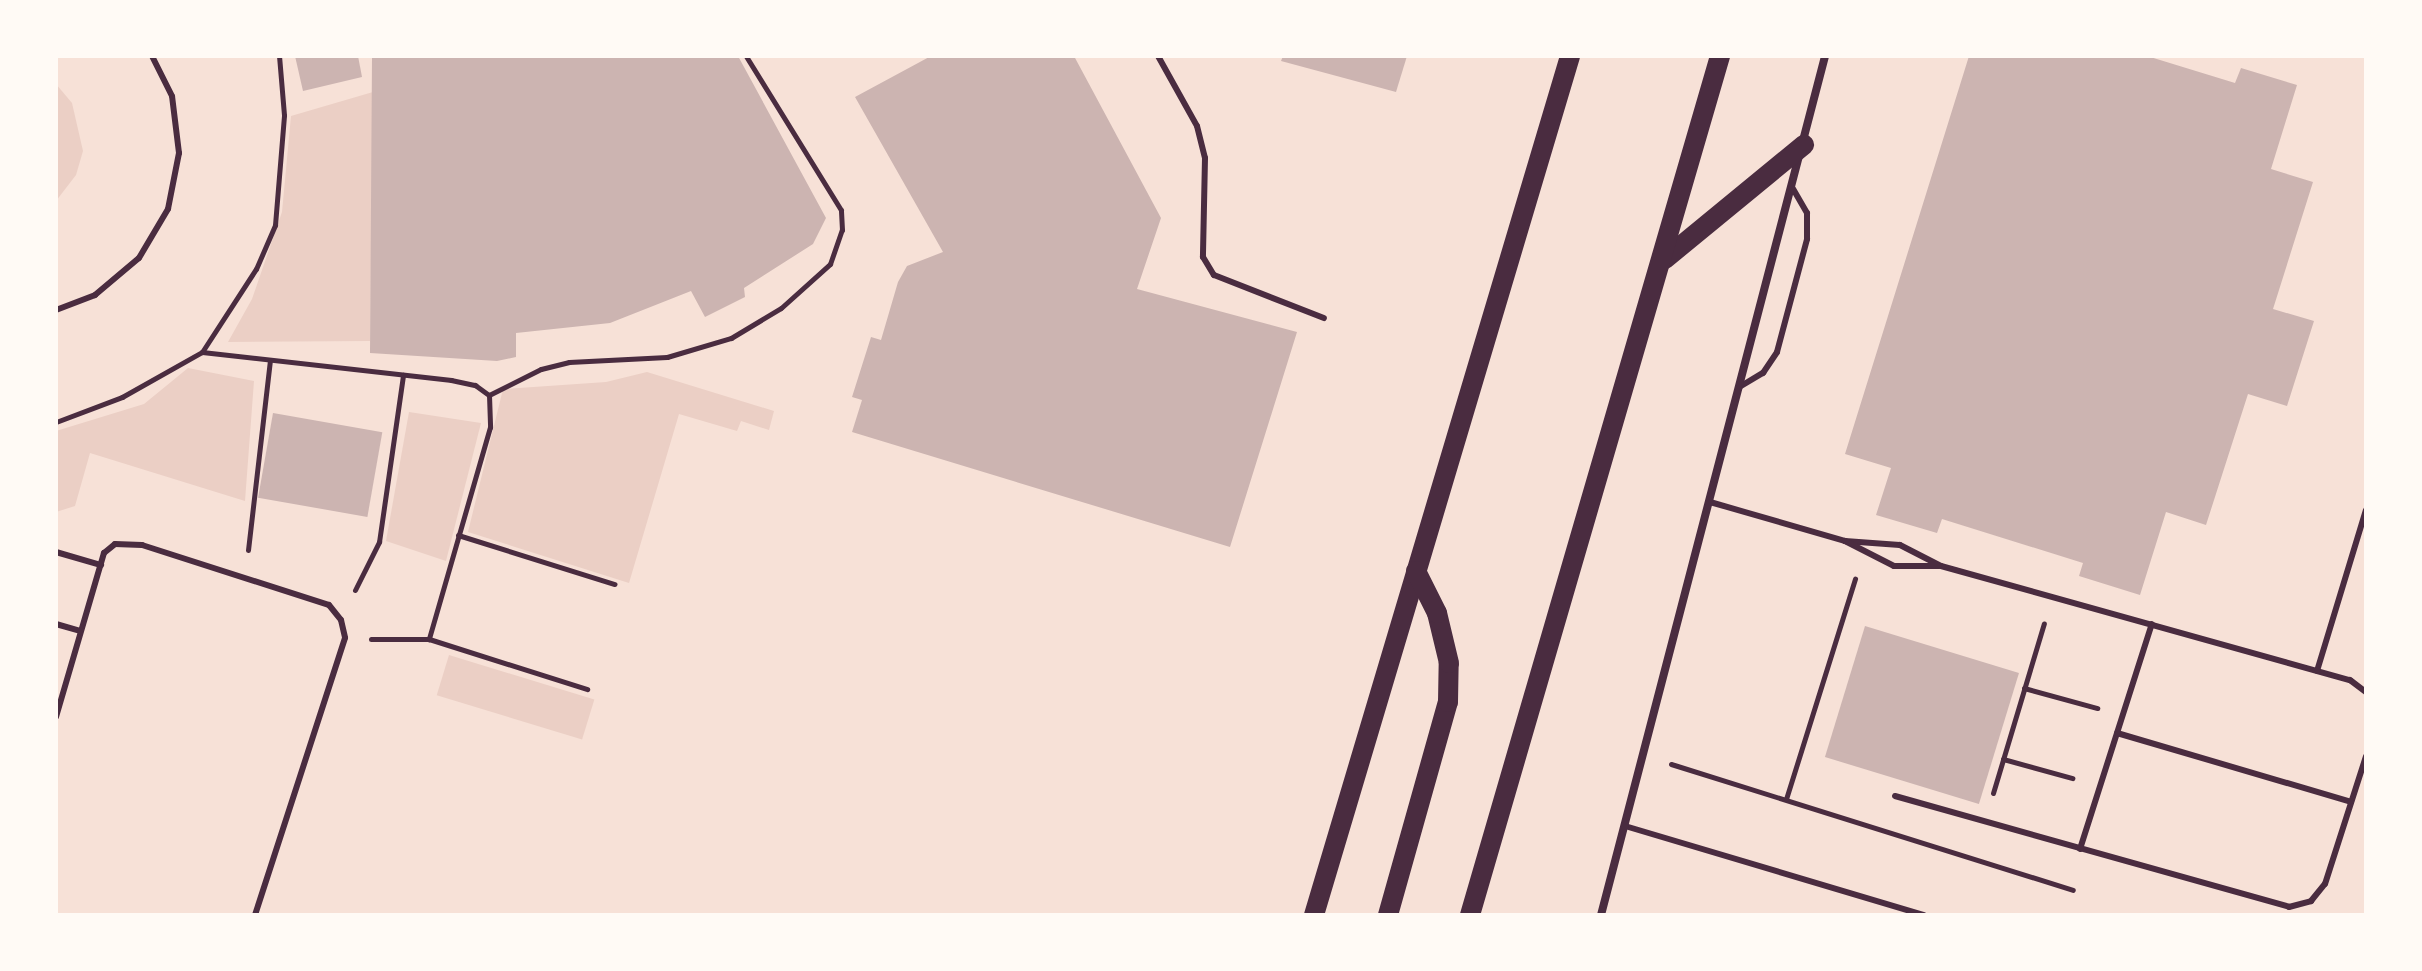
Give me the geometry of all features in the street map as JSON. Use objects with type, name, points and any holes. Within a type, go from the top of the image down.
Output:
[{"type":"main road","points":[[1314,915],[1570,56]]},
{"type":"main road","points":[[1470,915],[1665,259],[1720,56]]},
{"type":"main road","points":[[1665,259],[1804,145]]},
{"type":"main road","points":[[1388,915],[1448,702],[1449,663],[1437,613],[1416,571]]},
{"type":"street","points":[[1601,915],[1793,189],[1825,56]]},
{"type":"lane","points":[[56,310],[95,295],[139,258],[168,209],[179,153],[172,96],[152,56]]},
{"type":"lane","points":[[1158,56],[1197,126],[1202,147],[1203,257],[1214,275],[1324,318]]},
{"type":"lane","points":[[1741,386],[1763,373],[1777,352],[1807,239],[1807,213],[1793,189]]},
{"type":"lane","points":[[1710,502],[1845,541],[1890,543],[1941,566],[2350,680],[2366,692]]},
{"type":"lane","points":[[2317,671],[2366,510]]},
{"type":"lane","points":[[1845,541],[1863,553],[1894,566],[1941,566]]},
{"type":"lane","points":[[56,717],[101,565],[115,544],[128,542],[329,605],[341,620],[345,638],[255,915]]},
{"type":"lane","points":[[56,552],[101,565]]},
{"type":"lane","points":[[56,624],[80,631]]},
{"type":"lane","points":[[2080,849],[2152,624]]},
{"type":"lane","points":[[2117,733],[2351,802]]},
{"type":"lane","points":[[1895,796],[2278,905],[2300,905],[2325,884],[2366,756]]},
{"type":"lane","points":[[1625,826],[1924,915]]},
{"type":"path","points":[[56,422],[122,397],[202,352],[256,269],[275,225],[284,115],[279,56]]},
{"type":"path","points":[[489,395],[541,369],[569,362],[667,357],[731,338],[781,308],[830,264],[842,230],[841,210],[746,56]]},
{"type":"path","points":[[202,352],[475,385],[489,395]]},
{"type":"path","points":[[245,578],[270,360]]},
{"type":"path","points":[[341,620],[379,542],[403,375]]},
{"type":"path","points":[[429,639],[490,427],[489,395]]},
{"type":"path","points":[[458,535],[614,584]]},
{"type":"path","points":[[1786,799],[1863,553]]},
{"type":"path","points":[[1985,821],[2052,597]]},
{"type":"path","points":[[345,638],[429,639],[587,689]]},
{"type":"path","points":[[2024,688],[2122,715]]},
{"type":"path","points":[[1644,756],[2073,890]]},
{"type":"path","points":[[2003,759],[2100,786]]},
{"type":"shaded area","points":[[56,84],[72,103],[83,151],[76,175],[56,201]]},
{"type":"shaded area","points":[[373,92],[370,341],[228,342],[252,299],[282,212],[291,116]]},
{"type":"shaded area","points":[[188,368],[254,381],[245,501],[90,453],[75,506],[56,512],[56,431],[144,404]]},
{"type":"shaded area","points":[[647,372],[774,411],[769,430],[741,421],[737,431],[679,414],[629,583],[468,532],[503,389],[606,382]]},
{"type":"shaded area","points":[[409,412],[481,423],[446,561],[386,541]]},
{"type":"shaded area","points":[[449,655],[594,699],[582,740],[437,695]]},
{"type":"building","points":[[295,56],[358,56],[362,77],[303,91]]},
{"type":"building","points":[[372,56],[738,56],[826,218],[813,244],[744,288],[745,297],[705,317],[691,291],[610,323],[516,333],[516,357],[497,361],[370,353]]},
{"type":"building","points":[[931,56],[1074,56],[1161,218],[1137,289],[1297,332],[1230,547],[852,432],[862,400],[852,397],[871,337],[881,340],[898,282],[907,266],[943,252],[855,97]]},
{"type":"building","points":[[1283,56],[1407,56],[1396,92],[1281,61]]},
{"type":"building","points":[[1969,56],[2147,56],[2235,83],[2241,68],[2297,85],[2271,169],[2313,182],[2273,309],[2314,321],[2287,406],[2248,394],[2206,525],[2166,512],[2140,595],[2079,576],[2083,563],[1942,519],[1937,533],[1876,515],[1891,468],[1845,454]]},
{"type":"building","points":[[273,413],[382,432],[367,517],[258,498]]},
{"type":"building","points":[[1865,626],[2019,673],[1979,804],[1825,757]]}]
